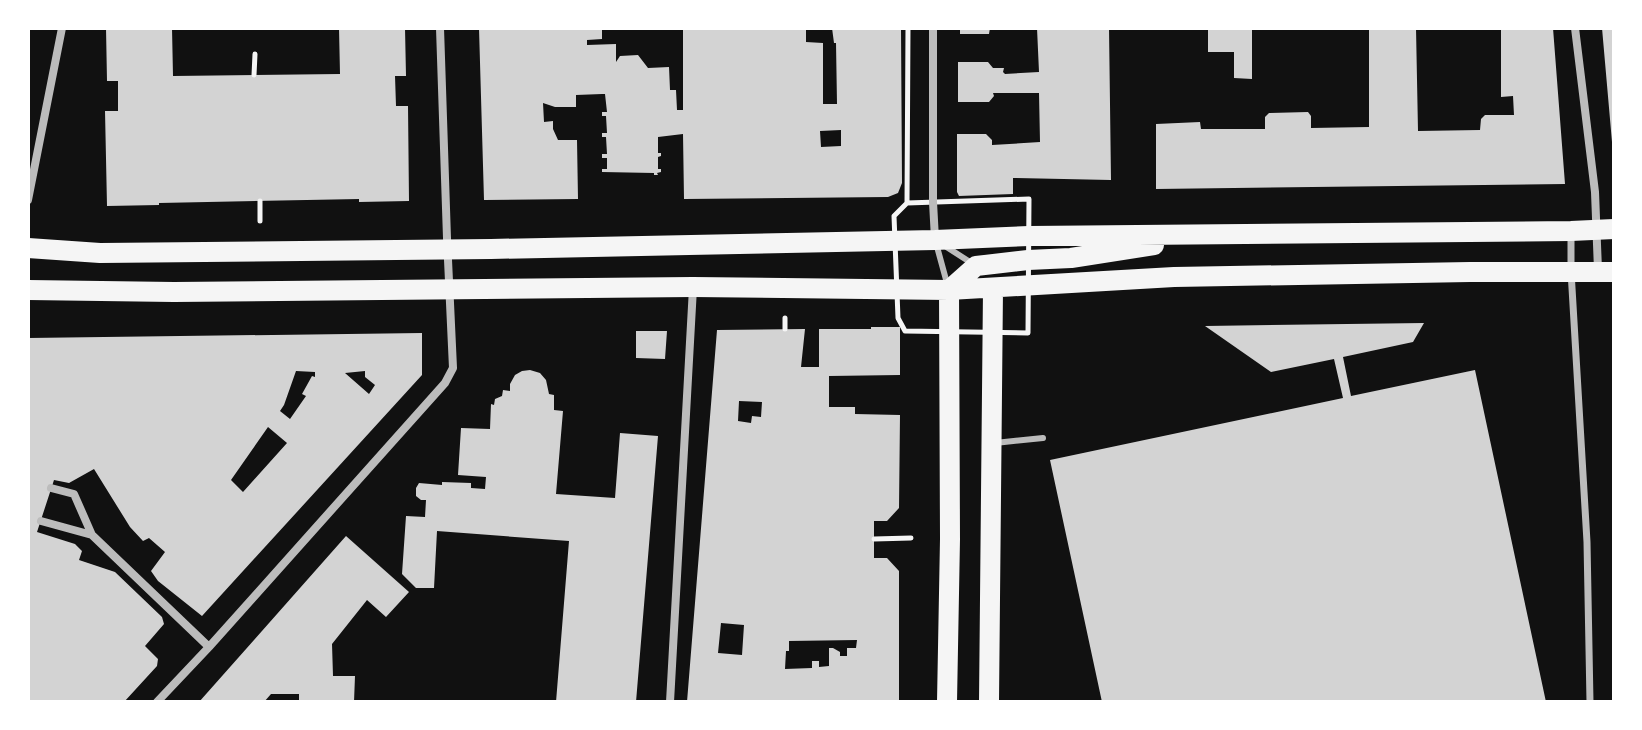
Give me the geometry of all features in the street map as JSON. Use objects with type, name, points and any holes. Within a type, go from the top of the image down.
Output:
[{"type":"main road","points":[[28,248],[100,253],[1029,236],[1605,230]]},
{"type":"main road","points":[[947,702],[949,290],[976,266],[1071,258],[1223,235]]},
{"type":"main road","points":[[28,290],[190,292],[693,287],[949,290],[1174,277],[1606,272]]},
{"type":"main road","points":[[989,702],[993,289]]},
{"type":"street","points":[[28,200],[62,28]]},
{"type":"street","points":[[157,702],[445,383],[453,368],[440,28]]},
{"type":"street","points":[[933,28],[935,240]]},
{"type":"street","points":[[1575,28],[1595,192],[1605,230],[1606,272]]},
{"type":"street","points":[[1571,231],[1587,542],[1590,702]]},
{"type":"street","points":[[670,702],[693,287]]},
{"type":"street","points":[[51,488],[74,494],[92,535],[209,647]]},
{"type":"street","points":[[41,521],[92,535]]},
{"type":"lane","points":[[935,240],[976,266],[993,289]]},
{"type":"lane","points":[[935,240],[949,290]]},
{"type":"lane","points":[[992,443],[1043,438]]},
{"type":"path","points":[[907,203],[908,28]]},
{"type":"path","points":[[254,75],[255,54]]},
{"type":"path","points":[[260,201],[260,221]]},
{"type":"path","points":[[785,318],[785,329]]},
{"type":"path","points":[[874,539],[911,538]]},
{"type":"building","points":[[106,28],[172,28],[173,76],[340,74],[339,28],[405,28],[406,76],[395,76],[396,106],[408,106],[409,201],[359,202],[359,199],[107,206],[105,111],[118,111],[118,81],[107,81]]},
{"type":"building","points":[[479,28],[602,28],[602,39],[587,40],[587,45],[616,44],[616,62],[620,56],[638,55],[648,68],[669,67],[670,90],[676,90],[677,110],[683,110],[683,28],[806,28],[806,42],[823,43],[823,104],[837,104],[836,43],[832,28],[901,28],[902,183],[898,193],[888,197],[684,199],[683,134],[658,137],[658,153],[661,156],[658,157],[658,169],[661,172],[658,175],[602,172],[602,169],[607,169],[607,158],[602,158],[602,154],[607,154],[606,137],[602,137],[602,133],[607,133],[606,116],[602,116],[602,112],[607,112],[605,94],[602,94],[576,95],[576,107],[555,107],[543,103],[544,122],[553,121],[558,140],[577,140],[578,199],[484,200]],"holes":[[[841,130],[841,146],[821,147],[820,131]]]},
{"type":"building","points":[[960,28],[990,28],[989,34],[960,34]]},
{"type":"building","points":[[1037,28],[1109,28],[1111,180],[1013,178],[1013,194],[959,196],[957,134],[986,134],[992,145],[1040,142],[1039,93],[993,93],[989,102],[958,102],[958,62],[988,62],[993,68],[1004,68],[1005,74],[1039,72]]},
{"type":"building","points":[[1208,28],[1252,28],[1252,79],[1234,78],[1234,52],[1208,52]]},
{"type":"building","points":[[1369,28],[1416,28],[1418,131],[1480,130],[1481,119],[1485,115],[1514,115],[1513,96],[1501,97],[1501,28],[1553,28],[1565,184],[1156,189],[1156,124],[1200,122],[1201,129],[1265,129],[1265,117],[1269,113],[1308,112],[1311,128],[1369,127]]},
{"type":"building","points":[[1602,28],[1614,28],[1614,142],[1612,142]]},
{"type":"building","points":[[1424,323],[1413,342],[1343,357],[1351,396],[1475,370],[1546,702],[1102,702],[1050,460],[1343,398],[1334,359],[1271,372],[1205,326]]},
{"type":"building","points":[[900,327],[900,375],[829,376],[829,407],[855,407],[855,414],[900,415],[899,508],[887,521],[874,521],[874,558],[887,558],[899,571],[899,702],[687,702],[717,330],[805,329],[801,367],[819,367],[819,329]],"holes":[[[739,401],[762,402],[761,417],[752,416],[751,423],[738,421]],[[721,623],[744,625],[742,655],[718,653]],[[857,640],[856,648],[847,648],[847,656],[840,656],[840,652],[829,648],[829,666],[819,667],[819,661],[812,661],[812,668],[785,669],[789,641]]]},
{"type":"building","points":[[636,331],[667,331],[665,359],[636,358]]},
{"type":"building","points":[[422,333],[422,375],[202,616],[158,581],[151,571],[165,552],[149,538],[143,541],[130,527],[94,469],[69,483],[54,480],[37,532],[75,544],[82,551],[79,560],[115,572],[162,617],[164,624],[145,646],[158,659],[157,666],[124,702],[28,702],[28,338]],"holes":[[[296,371],[315,372],[315,377],[312,376],[302,394],[306,396],[290,419],[280,411]],[[365,371],[365,377],[375,385],[369,394],[345,373]],[[268,427],[287,443],[243,492],[231,480]]]},
{"type":"building","points":[[530,370],[540,373],[546,380],[549,394],[554,395],[554,410],[563,411],[556,494],[615,498],[620,433],[658,436],[636,702],[556,702],[569,541],[437,531],[434,588],[416,588],[402,574],[406,516],[425,517],[426,500],[416,496],[419,483],[471,483],[471,488],[485,489],[486,477],[458,475],[461,428],[490,429],[491,404],[494,405],[495,399],[502,396],[503,390],[510,391],[515,375]]},
{"type":"building","points":[[346,536],[409,592],[386,617],[367,600],[332,644],[333,676],[355,676],[354,702],[299,702],[299,694],[271,694],[264,702],[199,702]]}]
